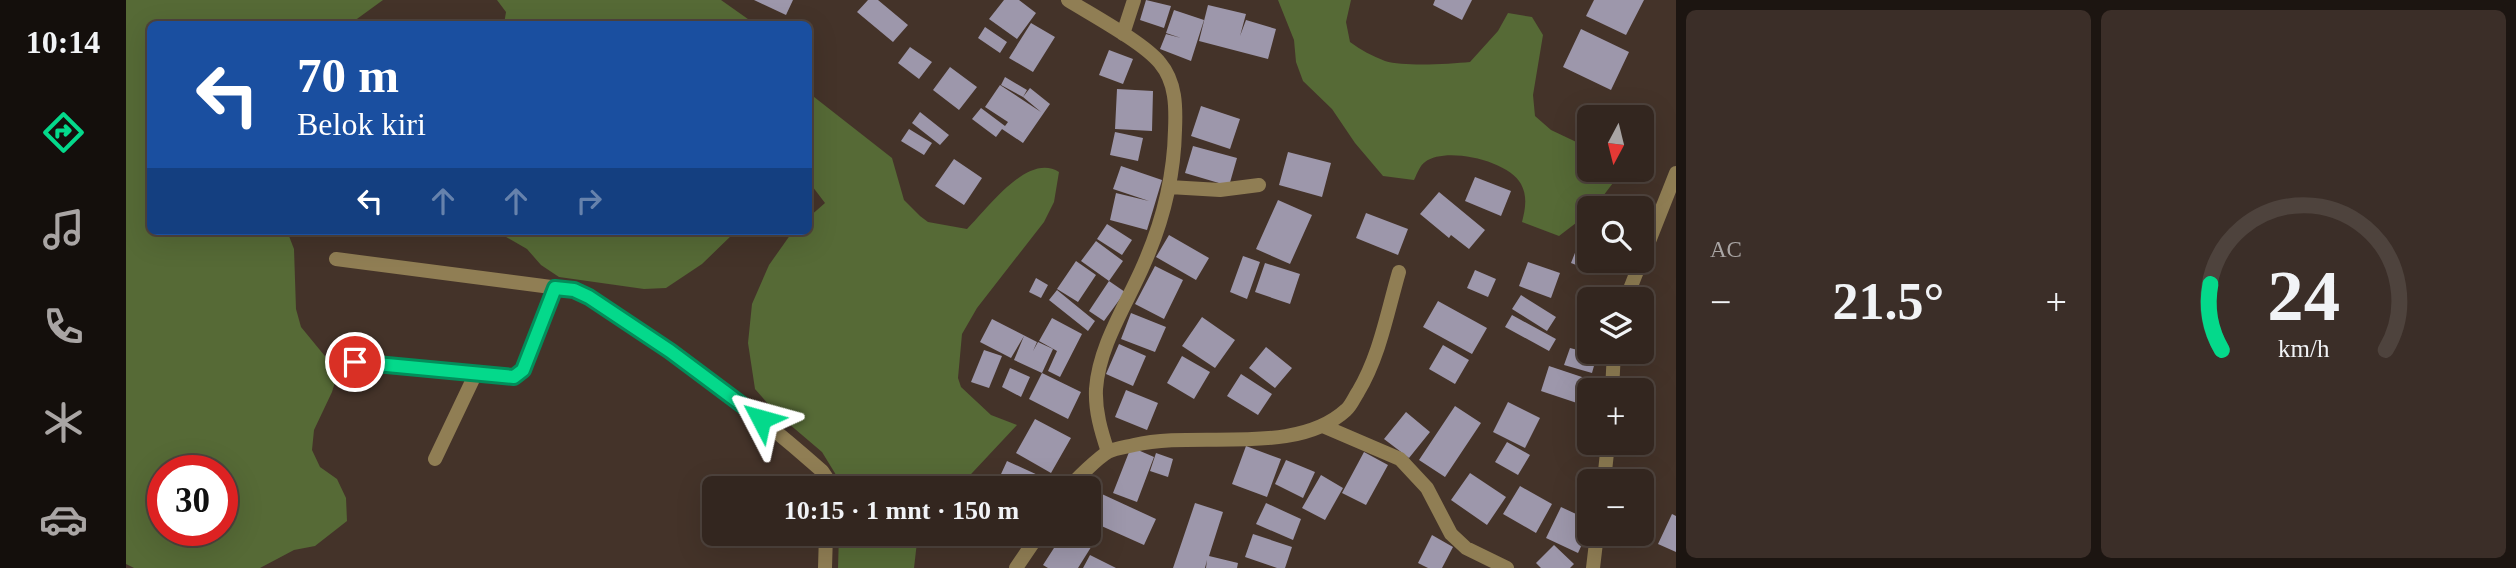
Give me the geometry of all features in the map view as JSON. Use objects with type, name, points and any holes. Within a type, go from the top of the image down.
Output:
[{"type":"street","points":[[1068,0],[1123,34],[1159,62],[1171,85],[1175,113],[1174,152],[1169,187],[1158,227],[1102,360],[1096,388],[1097,418],[1108,452]]},
{"type":"street","points":[[1123,34],[1134,0]]},
{"type":"street","points":[[1654,228],[1676,173]]},
{"type":"street","points":[[1169,187],[1220,190],[1259,185]]},
{"type":"street","points":[[336,258],[574,290],[589,297],[721,388],[825,476]]},
{"type":"street","points":[[1080,476],[1108,452],[1147,442],[1277,438],[1324,426],[1348,409],[1364,383],[1387,320],[1399,272]]},
{"type":"street","points":[[355,362],[509,378],[519,374],[555,288]]},
{"type":"street","points":[[435,459],[475,375]]},
{"type":"street","points":[[1324,426],[1400,458],[1427,488],[1451,534],[1465,548],[1507,568]]},
{"type":"street","points":[[825,568],[826,546]]},
{"type":"street","points":[[1016,568],[1031,546]]},
{"type":"street","points":[[1593,568],[1596,546]]},
{"type":"green space","points":[[126,0],[383,0],[354,21],[147,21],[147,235],[289,235],[294,249],[296,309],[301,327],[338,372],[332,392],[314,430],[312,450],[320,467],[337,479],[346,498],[347,521],[315,546],[294,550],[260,568],[134,568],[126,564]]},
{"type":"green space","points":[[497,0],[721,0],[751,21],[504,21],[506,12]]},
{"type":"green space","points":[[1278,0],[1351,0],[1346,22],[1350,42],[1380,59],[1404,64],[1470,62],[1498,31],[1508,13],[1532,17],[1543,35],[1533,95],[1535,116],[1551,130],[1577,142],[1577,182],[1614,182],[1603,196],[1577,196],[1577,222],[1559,236],[1522,222],[1525,199],[1521,184],[1504,169],[1491,163],[1476,158],[1447,155],[1425,162],[1414,180],[1383,176],[1355,143],[1332,109],[1303,81],[1296,62],[1294,40]]},
{"type":"green space","points":[[812,95],[892,158],[904,200],[928,222],[967,229],[997,196],[1022,176],[1047,168],[1059,172],[1054,202],[1044,222],[977,308],[962,334],[958,378],[961,387],[991,415],[1017,425],[969,476],[837,476],[822,452],[775,412],[755,389],[748,343],[752,304],[769,265],[790,235],[812,235],[812,214],[825,203],[812,186]]},
{"type":"green space","points":[[503,235],[732,235],[702,264],[666,288],[644,289],[559,277],[541,265],[527,249]]},
{"type":"green space","points":[[839,546],[917,546],[914,568],[838,568]]},
{"type":"building","points":[[754,0],[793,0],[786,15]]},
{"type":"building","points":[[868,0],[878,0],[908,25],[893,42],[857,12]]},
{"type":"building","points":[[1004,0],[1019,0],[1036,13],[1017,39],[989,19]]},
{"type":"building","points":[[1146,0],[1171,6],[1164,28],[1140,20]]},
{"type":"building","points":[[1435,0],[1472,0],[1462,20],[1433,5]]},
{"type":"building","points":[[1594,0],[1644,0],[1626,35],[1586,16]]},
{"type":"building","points":[[1208,5],[1246,14],[1240,36],[1246,20],[1276,29],[1268,59],[1199,41]]},
{"type":"building","points":[[1174,10],[1204,20],[1191,61],[1160,49],[1166,34],[1181,38],[1166,33]]},
{"type":"building","points":[[1031,23],[1055,37],[1033,72],[1009,58]]},
{"type":"building","points":[[985,27],[1007,42],[1000,53],[978,38]]},
{"type":"building","points":[[1581,29],[1629,52],[1611,90],[1563,67]]},
{"type":"building","points":[[910,47],[932,62],[919,79],[898,63]]},
{"type":"building","points":[[1109,50],[1133,59],[1123,84],[1099,75]]},
{"type":"building","points":[[950,67],[977,87],[959,110],[933,90]]},
{"type":"building","points":[[1005,77],[1027,90],[1023,97],[1001,85]]},
{"type":"building","points":[[1000,85],[1041,112],[1023,97],[1030,88],[1050,104],[1023,143],[1002,129],[996,137],[972,119],[981,108],[1005,126],[1008,122],[985,107]]},
{"type":"building","points":[[1117,89],[1153,91],[1152,131],[1115,129]]},
{"type":"building","points":[[1201,106],[1240,119],[1230,149],[1191,136]]},
{"type":"building","points":[[920,112],[949,135],[940,145],[912,123]]},
{"type":"building","points":[[909,129],[932,143],[924,155],[901,141]]},
{"type":"building","points":[[1115,132],[1143,138],[1138,161],[1110,155]]},
{"type":"building","points":[[1193,146],[1237,158],[1229,186],[1185,173]]},
{"type":"building","points":[[1288,152],[1331,163],[1322,197],[1279,185]]},
{"type":"building","points":[[954,159],[982,178],[964,205],[935,186]]},
{"type":"building","points":[[1121,166],[1162,180],[1147,230],[1110,220],[1116,193],[1149,201],[1113,189]]},
{"type":"building","points":[[1475,177],[1511,191],[1501,216],[1465,201]]},
{"type":"building","points":[[1439,192],[1485,230],[1469,249],[1451,235],[1449,238],[1420,214]]},
{"type":"building","points":[[1278,200],[1312,215],[1290,264],[1256,249]]},
{"type":"building","points":[[1366,213],[1408,229],[1398,255],[1356,238]]},
{"type":"building","points":[[1107,224],[1132,240],[1122,255],[1097,239]]},
{"type":"building","points":[[1169,235],[1209,258],[1196,280],[1156,257]]},
{"type":"building","points":[[1096,241],[1123,261],[1109,281],[1081,261]]},
{"type":"building","points":[[1577,248],[1577,265],[1571,263]]},
{"type":"building","points":[[1243,256],[1260,262],[1247,299],[1230,292]]},
{"type":"building","points":[[1076,261],[1096,275],[1078,302],[1057,289]]},
{"type":"building","points":[[1528,262],[1560,273],[1551,298],[1519,286]]},
{"type":"building","points":[[1265,263],[1300,274],[1290,304],[1255,292]]},
{"type":"building","points":[[1155,266],[1183,280],[1164,319],[1135,304]]},
{"type":"building","points":[[1475,270],[1496,279],[1488,297],[1467,288]]},
{"type":"building","points":[[1036,278],[1048,285],[1041,298],[1029,292]]},
{"type":"building","points":[[1109,281],[1125,292],[1104,321],[1089,311]]},
{"type":"building","points":[[1057,290],[1095,321],[1088,331],[1049,300]]},
{"type":"building","points":[[1521,295],[1556,317],[1547,331],[1512,309]]},
{"type":"building","points":[[1438,301],[1487,328],[1472,354],[1423,327]]},
{"type":"building","points":[[1131,313],[1166,327],[1155,352],[1121,339]]},
{"type":"building","points":[[1512,315],[1556,339],[1549,351],[1505,327]]},
{"type":"building","points":[[1202,317],[1235,340],[1215,368],[1182,346]]},
{"type":"building","points":[[1052,318],[1082,334],[1060,377],[1048,371],[1057,351],[1039,341]]},
{"type":"building","points":[[992,319],[1037,342],[1033,351],[1038,342],[1053,349],[1042,373],[1014,360],[1024,336],[1011,358],[980,342]]},
{"type":"building","points":[[1119,344],[1146,356],[1133,386],[1106,374]]},
{"type":"building","points":[[1443,345],[1469,360],[1455,384],[1429,369]]},
{"type":"building","points":[[1266,347],[1292,368],[1275,388],[1249,368]]},
{"type":"building","points":[[1570,348],[1577,350],[1577,364],[1594,364],[1592,373],[1564,365]]},
{"type":"building","points":[[984,350],[1002,356],[989,388],[971,382]]},
{"type":"building","points":[[1182,356],[1210,372],[1194,399],[1167,383]]},
{"type":"building","points":[[1549,366],[1585,378],[1577,378],[1577,403],[1541,391]]},
{"type":"building","points":[[1010,368],[1030,377],[1021,397],[1002,387]]},
{"type":"building","points":[[1042,373],[1081,392],[1068,419],[1029,399]]},
{"type":"building","points":[[1241,374],[1272,394],[1258,415],[1227,396]]},
{"type":"building","points":[[1126,390],[1158,403],[1147,430],[1115,417]]},
{"type":"building","points":[[1508,402],[1540,418],[1525,448],[1493,432]]},
{"type":"building","points":[[1455,406],[1481,423],[1445,477],[1419,460]]},
{"type":"building","points":[[1406,412],[1430,432],[1409,458],[1384,439]]},
{"type":"building","points":[[1035,419],[1071,438],[1051,473],[1016,453]]},
{"type":"building","points":[[1507,442],[1530,455],[1518,475],[1495,462]]},
{"type":"building","points":[[1246,446],[1281,459],[1267,497],[1232,484]]},
{"type":"building","points":[[1131,447],[1154,457],[1137,502],[1113,493]]},
{"type":"building","points":[[1364,452],[1388,465],[1366,505],[1342,493]]},
{"type":"building","points":[[1156,453],[1173,459],[1168,477],[1150,471]]},
{"type":"building","points":[[1286,460],[1315,472],[1303,498],[1275,484]]},
{"type":"building","points":[[1007,461],[1040,476],[1000,476]]},
{"type":"building","points":[[1470,473],[1506,497],[1487,525],[1451,500]]},
{"type":"building","points":[[1321,475],[1343,488],[1325,520],[1302,508]]},
{"type":"building","points":[[1520,486],[1552,504],[1536,533],[1503,514]]},
{"type":"building","points":[[1101,494],[1156,519],[1144,545],[1101,526]]},
{"type":"building","points":[[1195,503],[1223,512],[1209,556],[1238,563],[1237,568],[1206,568],[1207,560],[1205,568],[1173,568]]},
{"type":"building","points":[[1266,503],[1301,519],[1293,540],[1256,524]]},
{"type":"building","points":[[1561,507],[1577,514],[1577,546],[1581,546],[1578,553],[1546,538]]},
{"type":"building","points":[[1672,514],[1676,516],[1676,552],[1658,544]]},
{"type":"building","points":[[1253,534],[1292,547],[1285,568],[1277,568],[1245,557]]},
{"type":"building","points":[[1432,535],[1453,547],[1442,568],[1428,568],[1418,563]]},
{"type":"building","points":[[1554,545],[1574,564],[1570,568],[1541,568],[1536,563]]},
{"type":"building","points":[[1055,546],[1092,546],[1078,568],[1048,568],[1043,565]]},
{"type":"building","points":[[1090,555],[1116,568],[1083,568]]},
{"type":"route","points":[[355,362],[514,377],[523,370],[555,288],[574,290],[589,297],[670,351],[761,419]]}]
